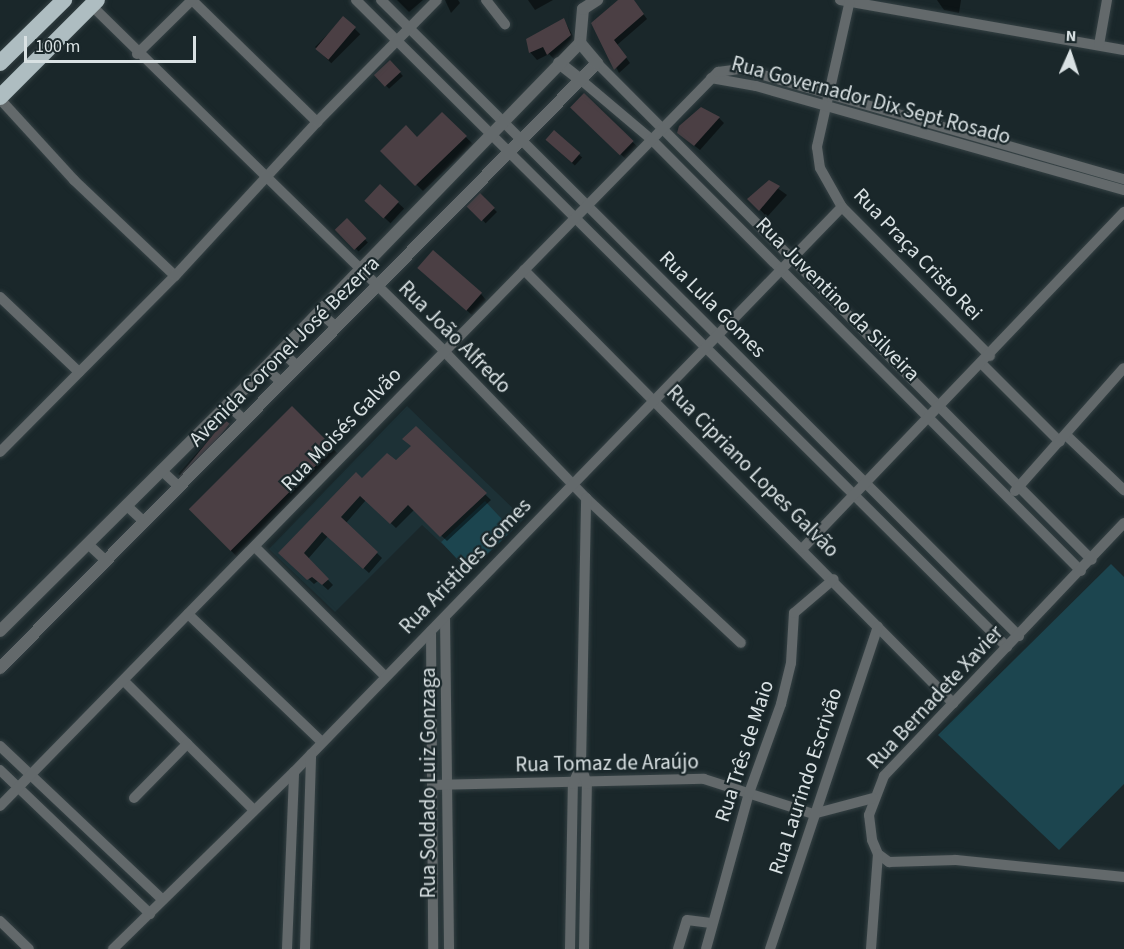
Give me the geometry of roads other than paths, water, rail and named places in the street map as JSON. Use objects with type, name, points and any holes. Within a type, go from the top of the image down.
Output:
[{"type":"highway","points":[[0,63],[62,0]]},
{"type":"highway","points":[[0,98],[95,3]]},
{"type":"street","points":[[137,54],[192,0],[317,122]]},
{"type":"street","name":"Rua Lula Gomes","points":[[356,0],[575,218],[707,345],[852,494],[1007,647]]},
{"type":"street","name":"Rua Lula Gomes","points":[[381,0],[524,141],[586,207],[1019,636]]},
{"type":"street","points":[[0,452],[175,276],[317,122],[437,0]]},
{"type":"street","points":[[486,0],[505,24]]},
{"type":"street","points":[[580,43],[580,5],[597,0]]},
{"type":"street","points":[[1099,45],[1107,0]]},
{"type":"street","points":[[846,1],[1124,50]]},
{"type":"street","name":"Rua Praça Cristo Rei","points":[[846,1],[817,158],[842,207],[1064,439],[1124,490]]},
{"type":"street","name":"Rua João Alfredo","points":[[95,3],[137,54],[443,350],[586,498],[741,643]]},
{"type":"street","name":"Avenida Coronel José Bezerra","points":[[0,631],[265,368],[360,271],[501,120],[580,43]]},
{"type":"street","name":"Rua Juventino da Silveira","points":[[580,43],[597,63],[939,410],[1092,560]]},
{"type":"street","name":"Rua Juventino da Silveira","points":[[559,63],[652,140],[1081,571]]},
{"type":"street","name":"Avenida Coronel José Bezerra","points":[[0,668],[281,382],[524,141],[597,63]]},
{"type":"street","name":"Rua Governador Dix Sept Rosado","points":[[711,78],[725,69],[739,69],[1124,179]]},
{"type":"street","name":"Rua Governador Dix Sept Rosado","points":[[711,78],[828,106],[1124,190]]},
{"type":"street","name":"Rua Moisés Galvão","points":[[0,806],[711,78]]},
{"type":"street","points":[[0,98],[74,180],[175,276]]},
{"type":"street","points":[[723,211],[734,201]]},
{"type":"street","name":"Rua Aristides Gomes","points":[[113,949],[294,772],[842,207]]},
{"type":"street","points":[[803,548],[852,494],[939,410],[1124,213]]},
{"type":"street","name":"Rua Cipriano Lopes Galvão","points":[[524,270],[834,579],[953,702]]},
{"type":"street","points":[[2,302],[79,372]]},
{"type":"street","points":[[319,312],[336,327]]},
{"type":"street","points":[[855,345],[865,335]]},
{"type":"street","points":[[281,351],[297,366]]},
{"type":"street","points":[[265,368],[281,382]]},
{"type":"street","points":[[1008,497],[1064,439],[1124,368]]},
{"type":"street","points":[[227,404],[244,420]]},
{"type":"street","points":[[785,426],[796,415]]},
{"type":"street","points":[[161,470],[178,486]]},
{"type":"street","points":[[581,765],[573,784],[570,945],[584,945],[587,784],[581,765],[586,498]]},
{"type":"street","points":[[126,505],[143,522]]},
{"type":"street","name":"Rua Bernadete Xavier","points":[[871,949],[878,854],[869,815],[873,798],[884,776],[1092,560],[1124,523]]},
{"type":"street","points":[[88,544],[105,560]]},
{"type":"street","points":[[916,557],[927,545]]},
{"type":"street","points":[[255,547],[385,676]]},
{"type":"street","name":"Rua Três de Maio","points":[[706,949],[711,923],[749,793],[784,694],[791,663],[794,613],[834,579]]},
{"type":"street","points":[[188,614],[322,742]]},
{"type":"street","name":"Rua Soldado Luiz Gonzaga","points":[[446,617],[449,945]]},
{"type":"street","name":"Rua Laurindo Escrivão","points":[[770,949],[813,814],[878,627]]},
{"type":"street","name":"Rua Soldado Luiz Gonzaga","points":[[431,631],[433,945]]},
{"type":"street","points":[[124,681],[254,810]]},
{"type":"street","points":[[432,707],[447,707]]},
{"type":"street","points":[[134,798],[187,744]]},
{"type":"street","points":[[0,746],[163,900]]},
{"type":"street","points":[[304,949],[311,754]]},
{"type":"street","points":[[0,770],[150,914]]},
{"type":"street","points":[[287,949],[294,772]]},
{"type":"street","name":"Rua Tomaz de Araújo","points":[[432,785],[587,784],[704,779],[813,814]]},
{"type":"street","points":[[813,814],[873,798]]},
{"type":"street","points":[[878,854],[889,862],[908,864],[956,860],[1124,877]]},
{"type":"street","points":[[289,888],[307,888]]},
{"type":"street","points":[[432,891],[448,890]]},
{"type":"street","points":[[570,892],[585,892]]},
{"type":"street","points":[[0,921],[29,949]]},
{"type":"street","points":[[678,949],[687,921],[711,923]]},
{"type":"street","points":[[433,945],[449,945]]}]
